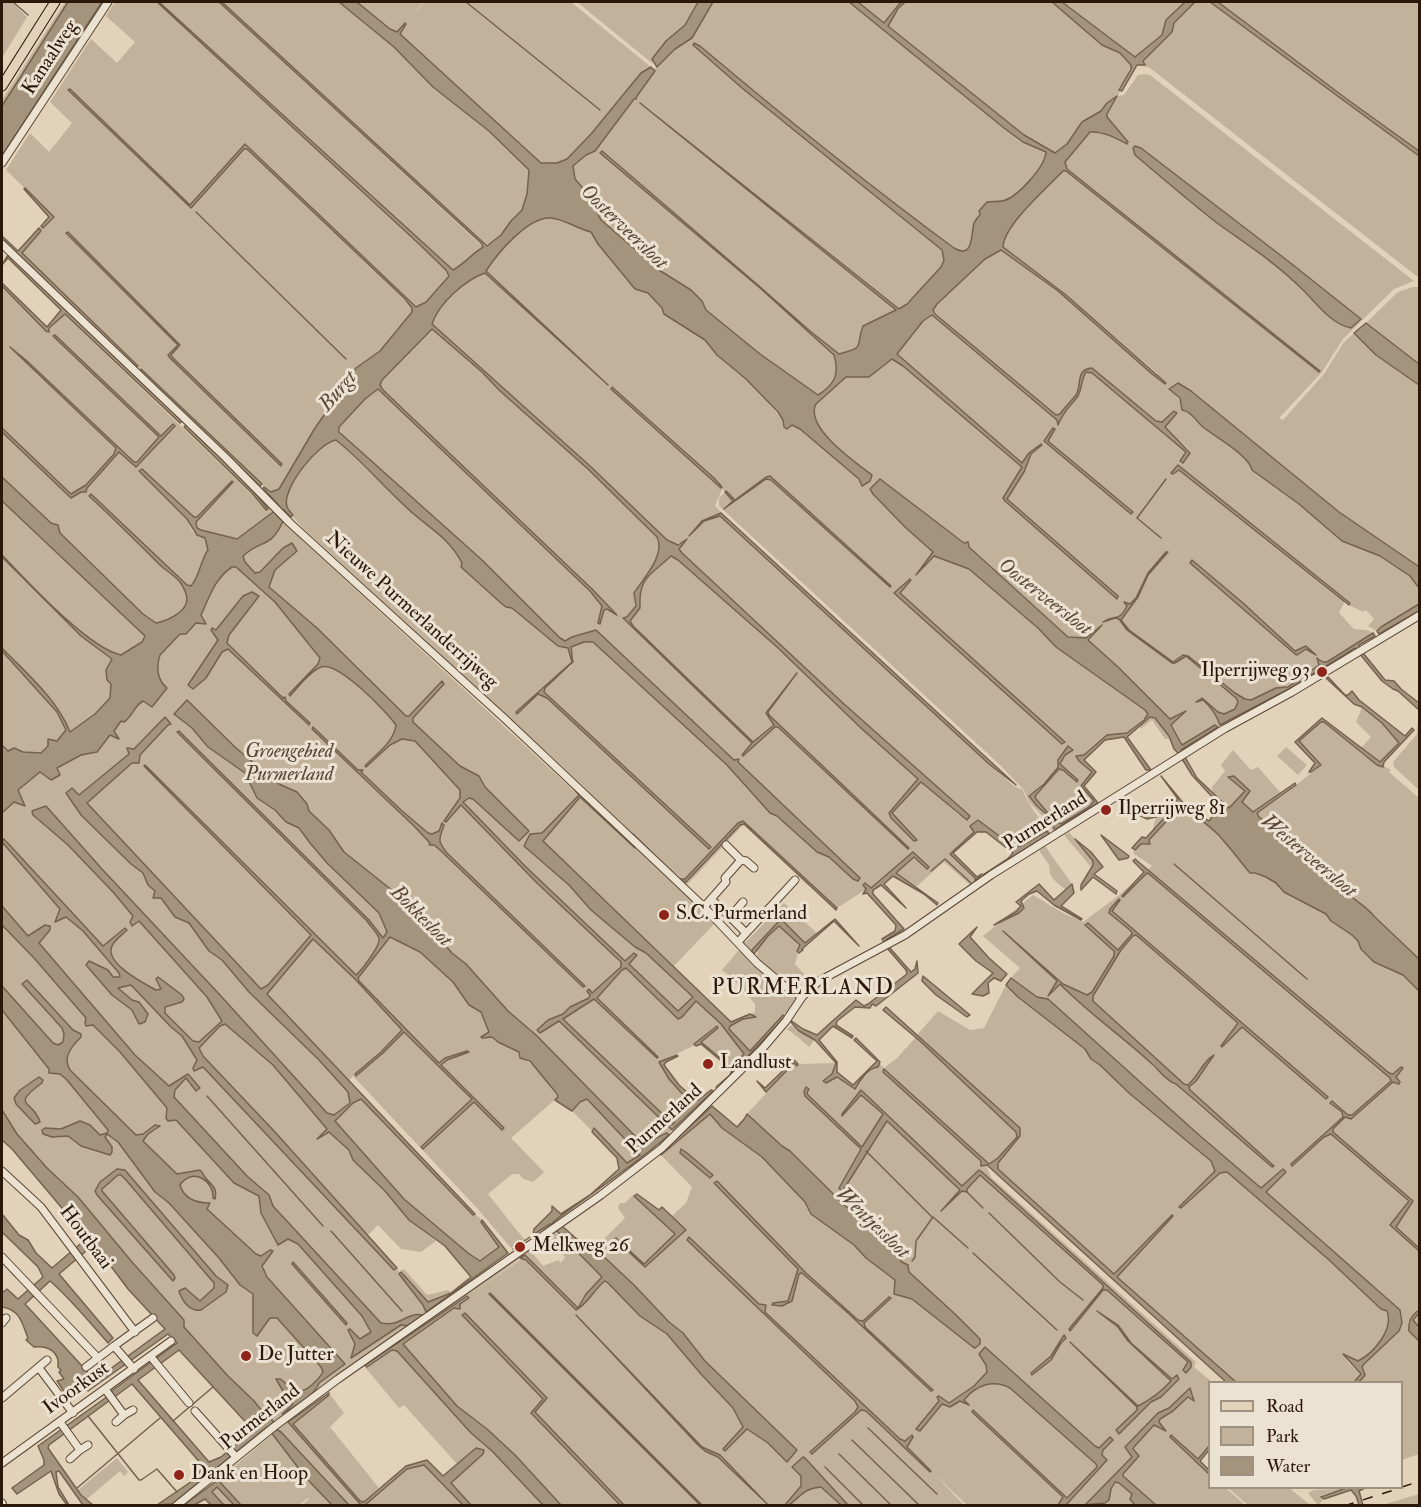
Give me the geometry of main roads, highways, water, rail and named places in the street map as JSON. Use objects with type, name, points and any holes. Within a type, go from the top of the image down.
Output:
[{"type":"main road","points":[[2,86],[56,2]]},
{"type":"water","points":[[68,2],[102,2],[2,156],[2,106]]},
{"type":"water","points":[[157,2],[453,270],[483,247],[481,243],[219,2],[222,2],[487,246],[501,235],[522,210],[527,194],[529,170],[489,131],[433,87],[394,47],[339,2],[357,2],[397,32],[405,23],[400,34],[541,163],[557,163],[567,159],[591,134],[641,73],[651,67],[655,71],[636,99],[595,151],[573,166],[575,179],[588,194],[601,220],[659,270],[691,290],[702,301],[706,310],[760,354],[818,395],[832,383],[836,374],[834,355],[760,288],[600,153],[602,151],[839,354],[853,350],[858,346],[863,326],[896,310],[640,103],[899,309],[907,304],[941,267],[944,260],[942,250],[742,88],[693,45],[694,43],[700,46],[922,224],[954,248],[965,251],[970,244],[979,211],[987,202],[1008,199],[1022,189],[1041,166],[1046,152],[1023,142],[1004,128],[849,2],[858,2],[884,23],[901,2],[905,2],[888,26],[1024,135],[1055,153],[1067,144],[1082,122],[1101,111],[1117,96],[1107,117],[1128,142],[1127,144],[1105,134],[1090,132],[1065,162],[1067,169],[1320,371],[1066,171],[1063,171],[1018,218],[1005,238],[1003,247],[1066,295],[1166,383],[1152,374],[1058,291],[1001,250],[985,259],[937,304],[933,310],[935,314],[1056,415],[1060,414],[1076,395],[1083,371],[1092,368],[1156,421],[1162,422],[1174,411],[1177,413],[1165,427],[1190,453],[1183,463],[1180,461],[1186,452],[1092,373],[1086,372],[1078,396],[1058,425],[1057,420],[932,315],[923,321],[897,354],[1022,463],[1029,453],[1042,445],[1031,454],[1024,472],[1007,499],[1118,596],[1117,599],[1005,501],[1003,498],[1022,467],[892,359],[869,377],[846,377],[816,404],[814,413],[824,433],[844,453],[872,475],[870,481],[862,486],[859,479],[800,429],[792,425],[787,429],[784,427],[778,412],[746,379],[717,355],[705,340],[664,314],[662,308],[648,293],[635,289],[591,232],[556,219],[542,219],[523,229],[514,237],[486,271],[608,385],[485,273],[469,281],[447,300],[432,324],[590,466],[667,540],[678,545],[687,539],[679,549],[682,553],[844,704],[970,816],[967,820],[921,782],[892,813],[917,840],[914,841],[891,818],[889,813],[918,779],[777,647],[671,556],[644,583],[641,589],[640,608],[630,621],[633,626],[753,742],[774,725],[766,713],[797,673],[768,712],[769,715],[909,848],[778,727],[775,727],[743,756],[752,743],[623,618],[627,617],[636,606],[634,593],[656,559],[659,544],[657,537],[588,469],[432,329],[382,380],[380,385],[383,390],[617,615],[607,609],[604,610],[600,624],[598,623],[602,606],[590,591],[378,389],[365,399],[339,427],[339,432],[482,560],[560,638],[565,641],[596,630],[734,760],[739,759],[738,762],[860,878],[858,881],[829,857],[817,852],[777,816],[770,813],[727,765],[593,642],[584,642],[571,647],[573,662],[545,688],[544,692],[711,847],[709,849],[547,698],[538,694],[517,714],[516,712],[572,662],[568,648],[558,646],[512,608],[502,604],[461,567],[462,563],[444,539],[407,508],[336,440],[320,449],[295,479],[287,499],[287,508],[293,515],[291,517],[283,509],[277,516],[283,521],[274,536],[243,556],[245,562],[255,573],[260,572],[283,548],[292,543],[297,551],[275,570],[269,587],[317,628],[406,716],[409,716],[442,681],[444,684],[413,718],[413,722],[460,766],[479,776],[485,787],[529,831],[519,841],[473,799],[469,798],[463,802],[526,867],[625,961],[634,953],[637,955],[629,964],[678,1011],[693,997],[646,953],[635,947],[591,910],[569,885],[524,846],[530,834],[542,833],[579,795],[571,785],[636,846],[635,848],[580,797],[543,841],[731,1022],[750,1014],[756,1017],[743,1019],[730,1026],[729,1029],[750,1051],[783,1015],[803,1029],[817,1035],[856,1000],[864,1006],[868,1004],[907,974],[882,939],[895,931],[896,925],[867,893],[863,894],[866,889],[863,885],[865,883],[871,888],[913,852],[929,867],[927,869],[914,857],[896,873],[938,903],[937,905],[924,894],[893,876],[884,884],[906,908],[881,885],[873,890],[873,894],[904,929],[886,940],[889,947],[911,972],[915,969],[917,961],[918,973],[876,1006],[872,1004],[870,1008],[855,1007],[837,1021],[836,1025],[853,1036],[852,1038],[833,1026],[819,1040],[837,1062],[837,1072],[853,1085],[877,1061],[854,1040],[856,1038],[880,1062],[878,1067],[864,1075],[855,1089],[837,1077],[826,1083],[823,1081],[832,1074],[836,1063],[815,1040],[799,1031],[784,1018],[730,1075],[732,1070],[701,1044],[696,1046],[694,1044],[717,1026],[718,1028],[701,1042],[731,1067],[744,1054],[721,1024],[696,1001],[678,1019],[626,968],[597,998],[657,1058],[594,999],[563,1019],[673,1124],[686,1098],[669,1079],[659,1062],[678,1056],[664,1065],[679,1085],[697,1101],[711,1090],[713,1091],[672,1130],[559,1021],[540,1033],[537,1030],[548,1020],[563,1014],[570,1007],[589,998],[587,991],[589,989],[592,993],[621,967],[621,962],[537,883],[461,805],[446,822],[444,821],[460,798],[460,790],[415,741],[402,739],[390,745],[365,766],[392,737],[396,725],[350,679],[329,667],[321,667],[308,676],[290,696],[289,694],[318,664],[320,658],[275,602],[236,567],[226,572],[213,589],[201,615],[206,624],[196,623],[186,634],[180,634],[160,655],[158,673],[167,688],[152,707],[143,701],[140,703],[127,720],[121,721],[114,731],[119,739],[110,735],[97,752],[81,755],[57,768],[60,775],[51,780],[40,772],[18,790],[25,806],[14,802],[2,813],[2,745],[8,751],[14,748],[23,752],[41,753],[48,746],[48,739],[57,741],[66,730],[57,712],[2,651],[2,648],[49,698],[70,732],[95,714],[110,698],[111,684],[107,680],[106,670],[112,659],[81,636],[2,555],[58,612],[107,650],[121,655],[142,642],[145,636],[2,501],[2,477],[51,523],[58,525],[60,533],[143,614],[156,623],[165,620],[180,612],[186,604],[186,595],[181,584],[89,496],[91,494],[187,585],[191,586],[208,550],[205,538],[197,535],[187,519],[139,471],[142,469],[194,517],[197,517],[232,481],[196,522],[197,528],[201,530],[237,539],[280,507],[263,488],[271,492],[279,489],[315,428],[334,401],[341,396],[356,368],[380,351],[412,312],[412,308],[405,299],[247,149],[244,149],[191,208],[68,90],[70,89],[190,205],[245,144],[416,307],[426,302],[449,276],[446,270],[418,243]]},
{"type":"water","points":[[698,2],[713,2],[692,38],[675,49],[657,67],[652,59],[666,41],[685,25]]},
{"type":"water","points":[[1052,2],[1062,2],[1135,57],[1162,35],[1166,20],[1185,2],[1195,2],[1174,23],[1172,32],[1143,61],[1145,65],[1137,65],[1122,91],[1119,90],[1131,65],[1120,53],[1102,45]]},
{"type":"water","points":[[1210,2],[1218,2],[1419,151],[1419,156]]},
{"type":"water","points":[[1135,146],[1141,148],[1361,319],[1351,328],[1336,322],[1281,270],[1217,223],[1135,155],[1133,148]]},
{"type":"water","points":[[25,188],[54,217],[43,228],[41,226],[49,217]]},
{"type":"water","points":[[39,228],[41,231],[22,253],[138,366],[136,368],[2,239],[2,236],[18,251]]},
{"type":"water","points":[[68,232],[180,345],[171,355],[172,357],[282,464],[281,466],[170,358],[168,355],[178,345],[66,233]]},
{"type":"water","points":[[8,255],[182,421],[180,423],[65,314],[49,328],[49,332],[46,331],[2,286],[2,283],[47,327],[61,310],[8,258],[2,265]]},
{"type":"water","points":[[1366,323],[1419,364],[1419,385],[1376,355],[1354,333]]},
{"type":"water","points":[[55,335],[161,436],[173,424],[175,426],[136,467],[119,452],[86,492],[81,492],[71,498],[2,432],[2,428],[71,494],[86,485],[114,454],[116,448],[10,347],[134,462],[137,462],[159,437],[53,336]]},
{"type":"water","points":[[141,369],[262,484],[260,486],[145,377],[139,371]]},
{"type":"water","points":[[1178,383],[1191,391],[1339,512],[1418,566],[1419,588],[1410,576],[1380,556],[1342,541],[1299,504],[1252,470],[1250,464],[1238,452],[1203,427],[1191,414],[1182,410],[1180,398],[1169,389]]},
{"type":"water","points":[[612,387],[714,478],[722,487],[611,389]]},
{"type":"water","points":[[186,425],[247,483],[268,509],[266,510],[251,492],[184,427]]},
{"type":"water","points":[[1053,428],[1055,429],[1048,441],[1133,512],[1131,514],[1044,441]]},
{"type":"water","points":[[1178,465],[1350,603],[1349,605],[1179,470],[1171,473]]},
{"type":"water","points":[[770,476],[891,586],[771,480],[766,479],[724,509],[733,501],[726,491],[735,500]]},
{"type":"water","name":"Westerveersloot","points":[[880,479],[964,543],[968,542],[969,547],[1068,637],[1086,638],[1102,625],[1088,640],[1170,719],[1186,711],[1171,725],[1182,745],[1215,725],[1218,727],[1181,750],[1197,778],[1229,808],[1245,791],[1228,777],[1234,776],[1250,791],[1242,802],[1253,812],[1295,783],[1296,785],[1257,813],[1259,817],[1301,848],[1419,959],[1419,991],[1403,975],[1374,962],[1361,949],[1358,941],[1352,935],[1331,921],[1326,914],[1284,892],[1266,877],[1250,873],[1218,835],[1199,819],[1176,811],[1149,840],[1150,844],[1141,844],[1135,850],[1132,848],[1142,837],[1146,838],[1168,814],[1147,819],[1139,814],[1144,817],[1164,810],[1178,799],[1161,776],[1189,810],[1209,821],[1217,810],[1215,800],[1192,775],[1174,749],[1169,736],[1155,718],[1150,717],[1127,737],[1151,770],[1146,770],[1124,737],[1105,740],[1084,760],[1096,772],[1084,786],[1098,803],[1055,830],[1049,819],[1051,817],[1061,824],[1089,807],[1094,801],[1081,786],[1092,772],[1076,756],[1084,755],[1107,735],[1127,733],[1148,714],[1056,647],[1038,628],[969,569],[934,556],[916,575],[933,552],[873,494],[870,489]]},
{"type":"water","points":[[721,513],[1016,785],[989,764],[720,516],[704,521],[689,536],[702,521]]},
{"type":"water","points":[[1168,552],[1148,575],[1138,597],[1121,620],[1129,630],[1173,662],[1183,655],[1188,656],[1235,693],[1251,700],[1276,688],[1288,687],[1319,665],[1317,658],[1327,662],[1373,633],[1375,636],[1359,645],[1359,648],[1385,680],[1394,681],[1419,703],[1419,710],[1398,691],[1382,681],[1355,648],[1289,689],[1220,725],[1203,700],[1196,702],[1202,698],[1218,712],[1224,714],[1235,709],[1238,702],[1236,698],[1186,656],[1172,663],[1127,630],[1119,619],[1103,622],[1121,615],[1127,606],[1124,602],[1130,604],[1136,598],[1148,573]]},
{"type":"water","points":[[1192,560],[1295,651],[1306,646],[1316,655],[1306,649],[1295,654],[1190,563]]},
{"type":"water","points":[[910,579],[900,593],[1065,742],[1062,744],[894,593]]},
{"type":"water","points":[[252,592],[259,596],[229,635],[227,643],[283,698],[285,697],[286,701],[310,723],[309,725],[228,649],[222,652],[206,678],[193,689],[188,685],[218,640],[212,628],[216,630],[243,596]]},
{"type":"water","points":[[1419,604],[1419,611],[1379,634],[1377,631],[1381,627]]},
{"type":"water","points":[[1328,677],[1345,695],[1352,691],[1359,700],[1405,736],[1412,728],[1414,730],[1384,762],[1383,767],[1377,765],[1324,722],[1321,722],[1299,741],[1321,765],[1309,772],[1315,763],[1295,742],[1322,718],[1380,762],[1399,743],[1382,723],[1362,707],[1354,704],[1326,678]]},
{"type":"water","points":[[187,700],[236,748],[279,784],[297,792],[307,804],[309,811],[329,830],[344,852],[393,891],[394,896],[414,917],[466,964],[508,1011],[536,1035],[640,1141],[650,1141],[667,1133],[669,1135],[626,1169],[553,1222],[554,1224],[550,1224],[533,1235],[534,1229],[552,1211],[552,1206],[561,1214],[590,1195],[619,1169],[617,1158],[592,1132],[594,1128],[627,1163],[640,1155],[587,1099],[580,1102],[572,1111],[555,1100],[558,1097],[557,1094],[530,1061],[520,1058],[519,1052],[492,1037],[482,1038],[489,1032],[481,1012],[469,1005],[453,982],[420,952],[390,937],[358,978],[359,981],[439,1063],[445,1058],[469,1052],[447,1060],[441,1065],[504,1128],[502,1130],[474,1102],[423,1149],[421,1147],[472,1099],[404,1032],[356,1076],[355,1074],[402,1030],[355,979],[313,939],[267,994],[475,1214],[473,1215],[361,1099],[353,1103],[335,1121],[404,1199],[468,1253],[480,1261],[499,1247],[481,1222],[482,1220],[508,1253],[426,1312],[399,1274],[401,1272],[428,1302],[451,1293],[471,1277],[445,1246],[409,1220],[385,1191],[353,1160],[349,1150],[329,1132],[317,1139],[327,1129],[273,1065],[225,1024],[220,1026],[199,1048],[203,1056],[275,1132],[397,1268],[394,1270],[203,1067],[194,1071],[197,1060],[182,1036],[131,985],[118,988],[132,1000],[139,1002],[148,1014],[145,1022],[139,1024],[132,1010],[112,995],[86,965],[89,961],[108,970],[113,977],[120,977],[119,973],[83,931],[66,917],[55,922],[60,909],[2,842],[4,839],[103,946],[125,928],[127,930],[113,944],[111,951],[113,958],[126,972],[156,990],[161,989],[156,979],[158,977],[182,995],[184,999],[182,1002],[165,1007],[165,1013],[193,1041],[199,1042],[222,1021],[207,997],[139,921],[132,926],[130,922],[133,916],[113,892],[68,845],[33,815],[32,811],[46,806],[327,1113],[334,1115],[350,1103],[348,1092],[319,1060],[249,992],[222,960],[209,951],[189,923],[175,917],[161,898],[153,898],[155,891],[148,885],[143,873],[81,815],[66,793],[72,788],[79,795],[129,754],[127,748],[134,749],[165,717],[171,724],[140,755],[139,763],[132,763],[87,803],[261,989],[268,985],[311,935],[145,765],[356,975],[377,946],[379,938],[375,931],[177,732],[179,731],[369,920],[383,938],[387,932],[379,913],[327,863],[299,828],[286,822],[275,810],[257,798],[245,773],[208,747],[192,728],[174,714]]},
{"type":"water","points":[[313,727],[358,770],[363,770],[361,772],[428,833],[439,831],[442,823],[444,825],[440,840],[447,853],[585,986],[583,987],[440,850],[434,845],[429,845],[430,843],[414,826],[312,729]]},
{"type":"water","points":[[1068,746],[1073,750],[1065,755],[1060,764],[1078,780],[1077,782],[1059,769],[1035,796],[1047,812],[1046,814],[1029,796],[1044,784],[1058,767],[1058,760]]},
{"type":"water","points":[[978,820],[1014,847],[1021,846],[1047,831],[1049,834],[1006,861],[1013,853],[986,832],[977,832],[953,853],[977,877],[982,874],[975,881],[975,878],[950,854],[974,832],[970,826]]},
{"type":"water","points":[[743,821],[837,908],[836,910],[744,824],[740,825],[686,882],[679,880],[633,837],[633,834],[679,879],[685,879],[738,823]]},
{"type":"water","points":[[1101,835],[1129,856],[1128,858],[1119,860]]},
{"type":"water","points":[[1075,839],[1091,852],[1103,867],[1094,874],[1117,891],[1116,894],[1093,877],[1081,890],[1081,885],[1093,861]]},
{"type":"water","points":[[1135,859],[1389,1073],[1393,1074],[1401,1067],[1403,1068],[1396,1077],[1399,1084],[1393,1082],[1351,1119],[1345,1117],[1333,1129],[1333,1132],[1413,1201],[1396,1227],[1419,1248],[1419,1251],[1390,1225],[1409,1201],[1331,1134],[1324,1137],[1292,1166],[1291,1164],[1343,1117],[1342,1112],[1330,1103],[1332,1101],[1348,1115],[1352,1115],[1391,1081],[1390,1078],[1149,874],[1147,873],[1123,897],[1144,872],[1133,861]]},
{"type":"water","points":[[1039,884],[1054,900],[1072,884],[1074,893],[1061,906],[1082,919],[1054,905],[1037,891],[1021,901],[1024,908],[1019,913],[994,925],[1017,911],[1021,906],[1016,902]]},
{"type":"water","points":[[1119,899],[1112,911],[1328,1097],[1326,1099],[1242,1027],[1222,1047],[1238,1023],[1136,935],[1121,950],[1093,996],[1093,1001],[1184,1084],[1188,1085],[1214,1055],[1196,1081],[1189,1087],[1190,1090],[1274,1166],[1272,1167],[1176,1084],[1166,1078],[1060,984],[1048,996],[1057,981],[1003,931],[1063,984],[1087,995],[1092,992],[1114,956],[1114,951],[1085,925],[1088,923],[1118,950],[1132,934],[1109,913]]},
{"type":"water","points":[[2,906],[28,936],[45,925],[50,926],[50,930],[39,943],[135,1055],[169,1086],[188,1074],[200,1088],[196,1091],[186,1078],[175,1090],[174,1097],[247,1176],[269,1195],[273,1206],[381,1323],[394,1323],[412,1316],[423,1315],[408,1326],[401,1325],[351,1358],[355,1344],[348,1330],[350,1329],[360,1339],[371,1332],[362,1316],[298,1244],[288,1239],[278,1245],[261,1213],[259,1196],[234,1183],[176,1120],[168,1121],[167,1108],[120,1052],[93,1025],[86,1026],[86,1018],[2,925]]},
{"type":"water","points":[[781,919],[805,943],[835,919],[859,946],[834,921],[799,953],[797,951],[800,945],[779,926],[753,955],[752,950]]},
{"type":"water","points":[[977,927],[970,937],[1007,974],[1001,981],[994,978],[988,983],[989,993],[983,996],[972,994],[993,973],[976,961],[959,944]]},
{"type":"water","points":[[923,976],[970,1015],[967,1017],[936,995],[922,981]]},
{"type":"water","points":[[1011,978],[1037,997],[1048,999],[1261,1188],[1283,1169],[1286,1172],[1266,1192],[1400,1310],[1402,1323],[1399,1331],[1364,1364],[1362,1367],[1365,1375],[1360,1380],[1355,1381],[1361,1374],[1343,1354],[1358,1361],[1370,1352],[1385,1333],[1388,1325],[1387,1311],[1381,1309],[1328,1259],[1227,1172],[1220,1173],[1181,1208],[1179,1207],[1215,1171],[1211,1161],[1129,1093],[1091,1059],[1085,1049],[1006,985]]},
{"type":"water","points":[[27,980],[73,1030],[81,1034],[68,1056],[70,1070],[136,1135],[143,1134],[155,1125],[160,1126],[148,1134],[143,1141],[177,1174],[200,1170],[214,1187],[216,1194],[215,1199],[206,1181],[196,1176],[190,1177],[180,1185],[185,1194],[196,1201],[210,1203],[207,1209],[256,1254],[261,1256],[270,1250],[273,1251],[262,1266],[267,1277],[345,1364],[319,1383],[309,1397],[298,1405],[282,1414],[293,1404],[276,1379],[301,1391],[319,1378],[323,1372],[321,1367],[277,1318],[270,1318],[257,1336],[253,1333],[253,1294],[240,1285],[169,1203],[155,1192],[118,1142],[107,1134],[105,1137],[112,1147],[110,1155],[81,1146],[68,1136],[52,1137],[43,1134],[42,1130],[45,1128],[61,1129],[80,1121],[90,1125],[100,1135],[107,1133],[108,1130],[67,1080],[60,1074],[49,1073],[49,1069],[2,1010],[2,986],[53,1043],[58,1045],[63,1042],[62,1028],[22,984]]},
{"type":"water","points":[[886,1007],[1020,1128],[1020,1136],[998,1163],[998,1169],[1114,1274],[1173,1216],[1117,1277],[1235,1381],[1225,1381],[987,1165],[981,1166],[981,1161],[883,1072],[884,1069],[989,1164],[998,1158],[1017,1137],[1016,1132],[920,1041],[883,1010]]},
{"type":"water","points":[[794,1060],[797,1066],[794,1063],[766,1092],[757,1081],[765,1088]]},
{"type":"water","points":[[39,1077],[43,1080],[42,1083],[25,1100],[40,1122],[35,1124],[16,1104],[14,1098],[20,1090]]},
{"type":"water","points":[[806,1087],[809,1089],[808,1095],[862,1147],[883,1114],[861,1095],[842,1116],[861,1090],[962,1186],[979,1170],[982,1172],[1191,1362],[1191,1367],[1186,1373],[1183,1370],[1188,1362],[1107,1290],[1103,1290],[1070,1331],[1069,1329],[1103,1288],[1103,1285],[980,1175],[967,1189],[967,1192],[962,1191],[941,1211],[960,1190],[887,1121],[842,1192],[839,1188],[861,1149],[805,1096]]},
{"type":"water","points":[[712,1106],[737,1127],[747,1114],[790,1151],[902,1262],[908,1265],[909,1272],[980,1339],[980,1344],[973,1347],[912,1299],[894,1294],[895,1280],[866,1258],[854,1245],[811,1214],[805,1202],[762,1157],[722,1128],[710,1114],[660,1154]]},
{"type":"water","points":[[2,1110],[17,1134],[47,1168],[78,1197],[184,1320],[184,1327],[267,1417],[271,1418],[276,1429],[349,1505],[332,1505],[306,1478],[267,1427],[172,1504],[157,1505],[195,1479],[203,1466],[132,1384],[48,1448],[81,1495],[93,1505],[83,1505],[59,1471],[56,1472],[58,1487],[69,1505],[59,1494],[51,1471],[17,1494],[12,1488],[44,1465],[38,1446],[177,1343],[168,1334],[88,1391],[81,1383],[66,1394],[57,1381],[64,1379],[59,1372],[61,1370],[55,1354],[48,1348],[34,1347],[26,1340],[28,1338],[20,1318],[13,1311],[2,1307],[2,1293],[7,1289],[18,1299],[43,1277],[38,1267],[2,1232],[2,1214],[52,1268],[86,1239],[82,1234],[84,1231],[2,1140]],"holes":[[[92,1246],[165,1329],[95,1380],[25,1304],[50,1281],[108,1343],[113,1338],[59,1274]],[[179,1350],[253,1430],[221,1457],[209,1462],[138,1380]]]},
{"type":"water","points":[[681,1149],[713,1175],[710,1178],[680,1153]]},
{"type":"water","points":[[117,1169],[125,1170],[216,1276],[228,1285],[226,1292],[201,1310],[187,1305],[179,1291],[185,1288],[200,1301],[214,1288],[214,1283],[121,1175],[118,1175],[102,1191],[174,1275],[173,1281],[97,1195],[95,1191],[100,1182]]},
{"type":"water","points":[[717,1181],[806,1273],[858,1320],[863,1321],[889,1297],[891,1298],[864,1323],[865,1327],[933,1390],[931,1391],[802,1273],[799,1274],[792,1301],[782,1306],[772,1305],[788,1301],[798,1269],[714,1183]]},
{"type":"water","points":[[637,1194],[659,1210],[662,1207],[686,1230],[645,1267],[615,1239],[644,1264],[675,1234],[634,1196]]},
{"type":"water","points":[[562,1226],[595,1255],[601,1254],[634,1285],[669,1322],[683,1333],[705,1361],[797,1450],[787,1462],[768,1443],[747,1429],[725,1451],[723,1449],[743,1427],[733,1408],[667,1334],[640,1316],[608,1283],[605,1281],[601,1284],[584,1304],[576,1310],[526,1260],[520,1258],[525,1255],[578,1308],[586,1294],[602,1277],[555,1229]]},
{"type":"water","points":[[689,1237],[759,1304],[766,1305],[765,1312],[900,1439],[905,1441],[912,1435],[907,1447],[931,1471],[866,1411],[861,1410],[812,1454],[810,1452],[855,1412],[858,1407],[855,1401],[687,1240]]},
{"type":"water","points":[[293,1262],[347,1323],[346,1325],[292,1264]]},
{"type":"water","points":[[490,1293],[702,1505],[489,1294]]},
{"type":"water","points":[[467,1296],[469,1298],[460,1304],[460,1309],[454,1308],[403,1344],[457,1406],[515,1455],[561,1505],[543,1505],[492,1451],[471,1433],[397,1351],[392,1350],[367,1367],[365,1365]]},
{"type":"water","points":[[1419,1310],[1413,1320],[1419,1327],[1419,1341],[1409,1331],[1409,1324]]},
{"type":"water","points":[[1097,1311],[1118,1325],[1131,1343],[1172,1379],[1177,1375],[1179,1379],[1161,1397],[1151,1402],[1119,1434],[1116,1430],[1137,1410],[1137,1407],[1070,1342],[1138,1406],[1156,1395],[1171,1381],[1128,1341],[1118,1327]]},
{"type":"water","points":[[465,1313],[547,1398],[535,1412],[624,1505],[620,1505],[531,1413],[543,1399],[462,1315]]},
{"type":"water","points":[[576,1315],[702,1447],[720,1455],[768,1505],[718,1457],[698,1445]]},
{"type":"water","points":[[1064,1335],[1066,1338],[1051,1360],[1032,1375],[1031,1373],[1051,1356]]},
{"type":"water","points":[[985,1347],[1095,1446],[1099,1448],[1110,1437],[1113,1440],[1103,1450],[1102,1455],[1107,1460],[1066,1505],[1058,1505],[1063,1497],[972,1412],[973,1410],[1067,1498],[1097,1467],[1096,1464],[1010,1388],[997,1384],[979,1387],[964,1400],[969,1405],[960,1401],[950,1407],[942,1404],[920,1431],[916,1429],[939,1401],[937,1397],[949,1403],[974,1386],[987,1372],[986,1365],[979,1354]]},
{"type":"water","points":[[1190,1388],[1194,1401],[1188,1397],[1160,1419],[1159,1422],[1166,1431],[1154,1425],[1134,1447],[1133,1449],[1139,1456],[1123,1474],[1156,1505],[1135,1505],[1130,1499],[1132,1494],[1115,1482],[1109,1500],[1105,1503],[1085,1505],[1132,1457],[1125,1447],[1158,1413],[1169,1408]]},
{"type":"water","points":[[329,1393],[293,1424],[360,1501],[364,1502],[406,1466],[427,1460],[443,1476],[476,1448],[484,1450],[483,1454],[451,1483],[471,1505],[463,1505],[424,1465],[407,1469],[365,1505],[361,1505],[288,1422]]},
{"type":"water","points":[[1171,1435],[1198,1459],[1208,1447],[1208,1451],[1200,1461],[1208,1469],[1208,1473],[1170,1437]]},
{"type":"water","points":[[803,1457],[848,1505],[841,1505],[821,1487],[807,1491],[789,1505],[785,1505],[801,1486],[801,1476],[792,1467]]},
{"type":"water","points":[[218,1480],[241,1505],[234,1505],[217,1487],[212,1492],[224,1505],[211,1505],[205,1499],[194,1505],[184,1505]]},
{"type":"water","points":[[1343,1489],[1363,1489],[1359,1491],[1363,1505],[1359,1505],[1351,1490],[1324,1499],[1321,1497]]},
{"type":"waterway","points":[[13,2],[28,15]]},
{"type":"waterway","points":[[466,2],[600,110]]},
{"type":"waterway","name":"Burgt","points":[[196,212],[346,359]]},
{"type":"waterway","points":[[1161,538],[1137,518],[1166,479]]},
{"type":"waterway","points":[[983,875],[1009,858]]},
{"type":"waterway","points":[[931,871],[945,859],[971,883]]},
{"type":"waterway","points":[[1174,864],[1307,979]]},
{"type":"waterway","points":[[716,1087],[730,1075]]},
{"type":"waterway","points":[[207,1096],[323,1226]]},
{"type":"waterway","points":[[866,1151],[932,1217]]},
{"type":"waterway","points":[[967,1192],[983,1208]]},
{"type":"waterway","points":[[989,1213],[1060,1282],[1083,1300]]},
{"type":"waterway","name":"Wentjessloot","points":[[912,1261],[915,1257],[916,1241],[933,1217],[968,1248]]},
{"type":"waterway","points":[[331,1231],[402,1311]]},
{"type":"waterway","points":[[513,1249],[530,1237]]},
{"type":"waterway","points":[[973,1253],[1057,1330]]},
{"type":"waterway","points":[[173,1421],[213,1387]]},
{"type":"waterway","points":[[88,1416],[139,1480],[157,1469],[177,1492]]},
{"type":"waterway","points":[[77,1488],[160,1418]]},
{"type":"waterway","points":[[868,1428],[937,1494]]},
{"type":"waterway","points":[[852,1440],[920,1506]]},
{"type":"waterway","points":[[839,1454],[892,1506]]},
{"type":"waterway","points":[[825,1467],[864,1506]]},
{"type":"railway","points":[[1403,1487],[1420,1481]]},
{"type":"railway","points":[[1344,1506],[1397,1489]]},
{"type":"place","name":"Ilperrijweg 93","points":[[1322,672]]},
{"type":"place","name":"Ilperrijweg 81","points":[[1106,810]]},
{"type":"place","name":"S.C. Purmerland","points":[[664,915]]},
{"type":"place","name":"Landlust","points":[[708,1064]]},
{"type":"place","name":"Melkweg 26","points":[[520,1247]]},
{"type":"place","name":"De Jutter","points":[[246,1356]]},
{"type":"place","name":"Dank en Hoop","points":[[179,1475]]},
{"type":"district","name":"PURMERLAND","points":[[803,989]]},
{"type":"water label","name":"Oosterveersloot","points":[[623,228]]},
{"type":"water label","name":"Oosterveersloot","points":[[1044,598]]},
{"type":"water label","name":"Bokkesloot","points":[[420,917]]},
{"type":"park label","name":"Groengebied Purmerland","points":[[289,764]]}]
